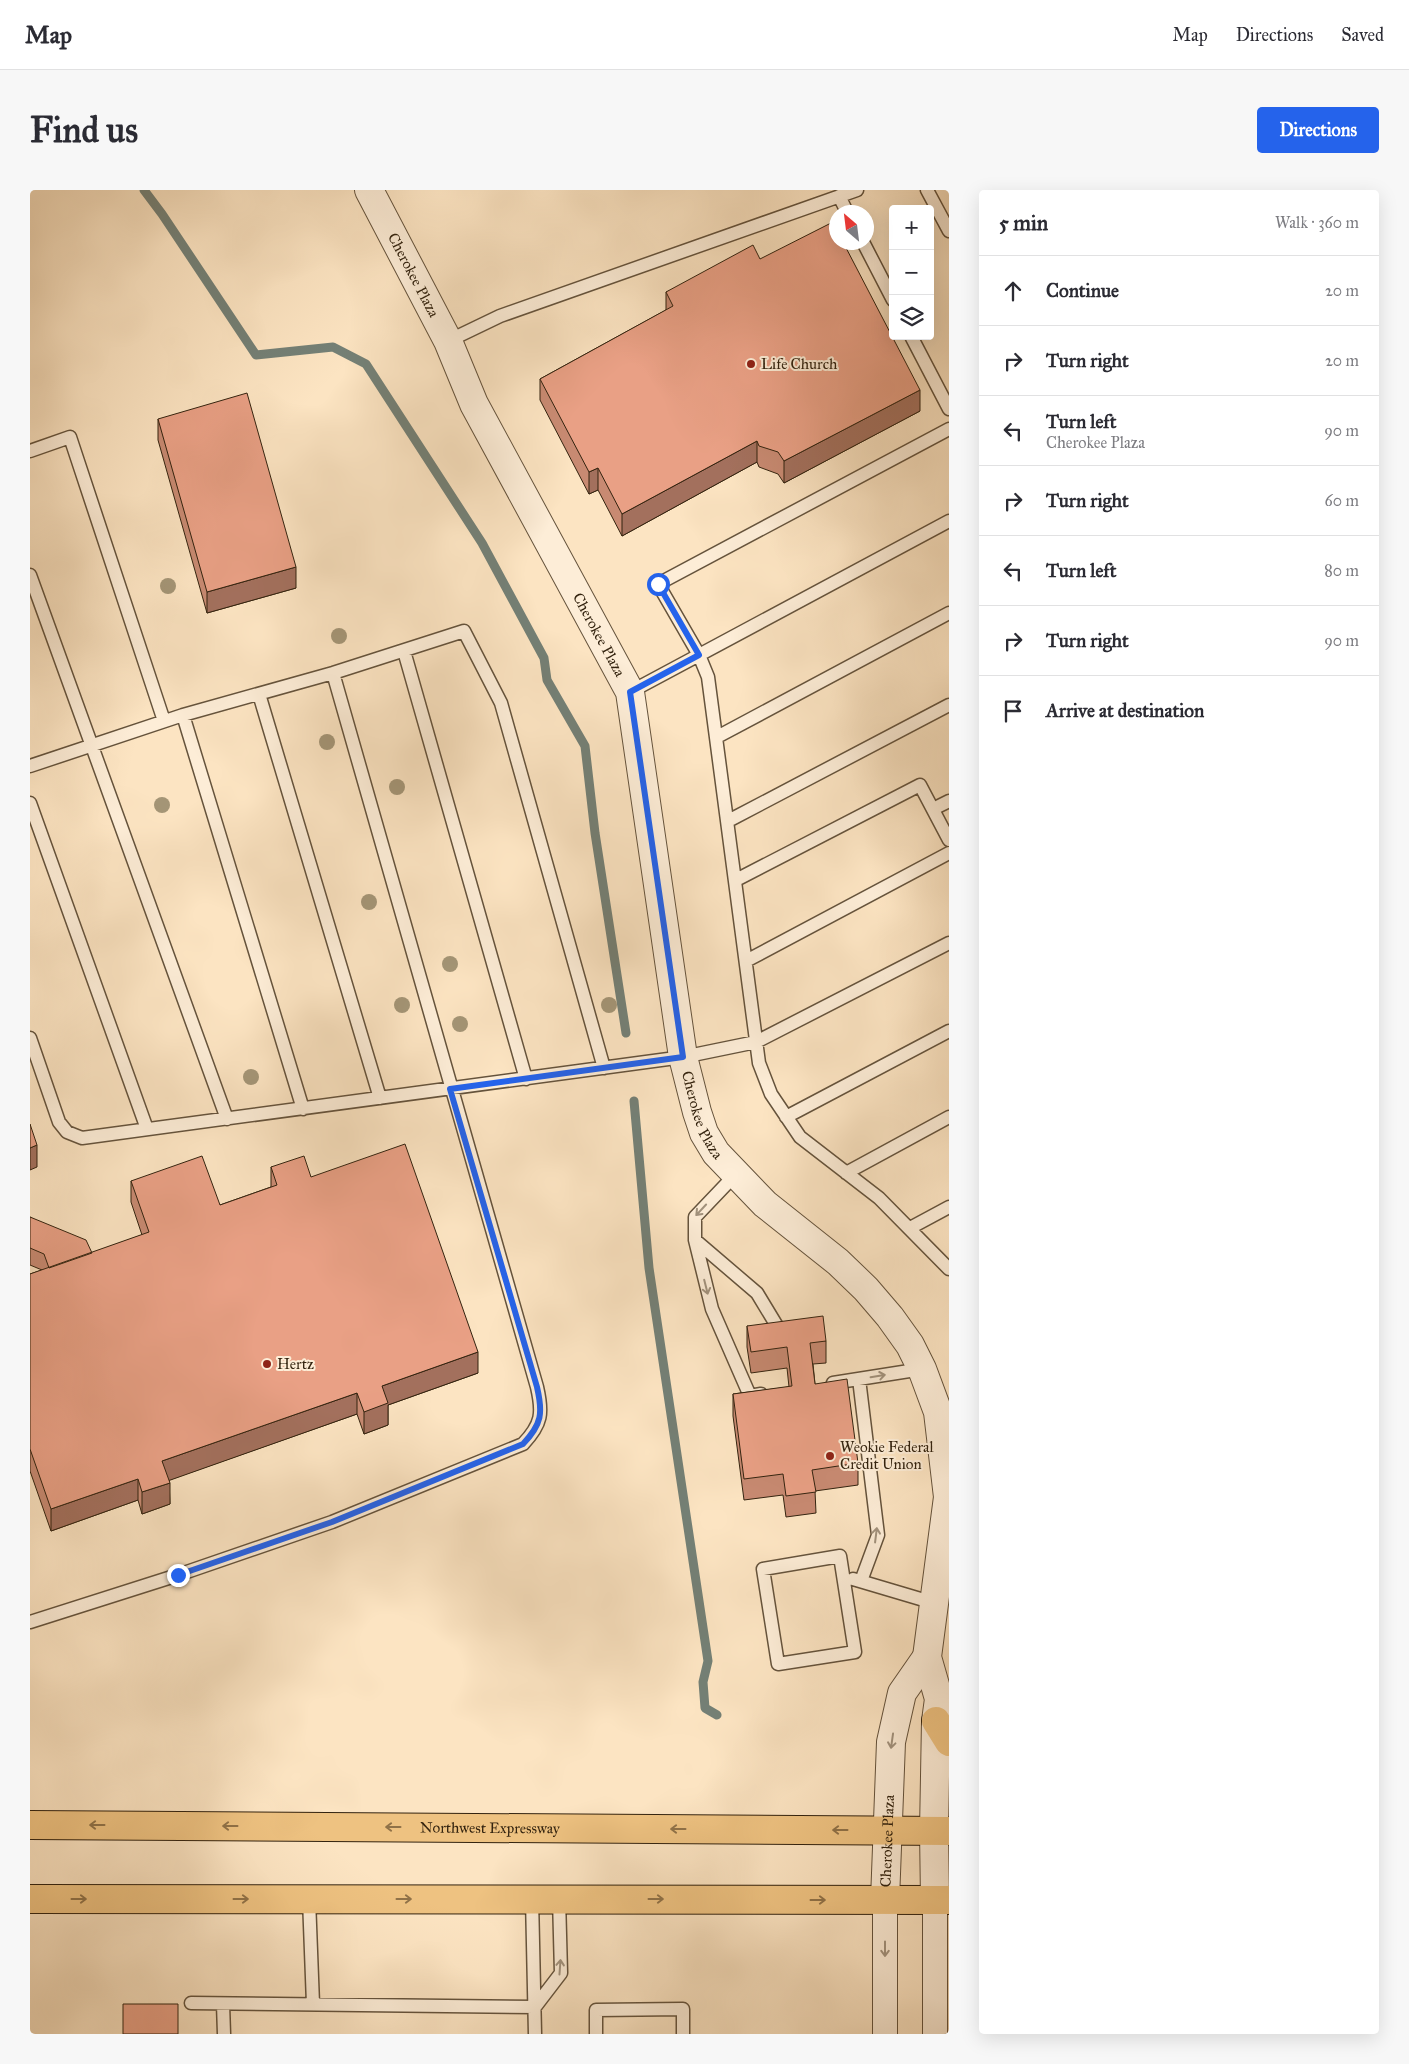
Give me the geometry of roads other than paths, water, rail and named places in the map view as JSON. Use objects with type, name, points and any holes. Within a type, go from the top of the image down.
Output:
[{"type":"highway","name":"Northwest Expressway","points":[[30,1825],[941,1831]]},
{"type":"highway","points":[[30,1899],[560,1898],[942,1900]]},
{"type":"street","name":"Cherokee Plaza","points":[[369,190],[448,341],[474,404],[630,692],[683,1057],[696,1112],[704,1133],[716,1153],[765,1204],[838,1262],[866,1289],[890,1317],[910,1345],[938,1412],[948,1497],[928,1657],[938,1698],[942,1731],[942,1900],[935,2034]]},
{"type":"street","name":"Cherokee Plaza","points":[[884,2034],[891,1742],[902,1693],[928,1657]]},
{"type":"lane","points":[[448,341],[500,316],[857,190]]},
{"type":"lane","points":[[927,190],[949,231]]},
{"type":"lane","points":[[839,196],[844,205]]},
{"type":"lane","points":[[867,250],[890,295]]},
{"type":"lane","points":[[913,340],[949,409]]},
{"type":"lane","points":[[949,429],[658,584],[699,655],[708,677],[759,1063],[771,1094],[800,1137],[879,1198],[949,1269]]},
{"type":"lane","points":[[30,451],[70,437],[164,721]]},
{"type":"lane","points":[[630,692],[949,521]]},
{"type":"lane","points":[[30,575],[227,1118]]},
{"type":"lane","points":[[717,737],[949,613]]},
{"type":"lane","points":[[30,766],[164,721],[333,673],[464,631],[501,703],[604,1068]]},
{"type":"lane","points":[[404,651],[526,1078]]},
{"type":"lane","points":[[30,1622],[178,1575],[332,1522],[523,1444],[535,1431],[540,1417],[537,1387],[450,1089],[333,673]]},
{"type":"lane","points":[[259,694],[380,1098]]},
{"type":"lane","points":[[728,821],[949,705]]},
{"type":"lane","points":[[184,715],[303,1109]]},
{"type":"lane","points":[[736,880],[920,786],[949,840]]},
{"type":"lane","points":[[932,809],[949,801]]},
{"type":"lane","points":[[30,803],[147,1129]]},
{"type":"lane","points":[[746,961],[949,853]]},
{"type":"lane","points":[[30,1038],[59,1122],[67,1132],[82,1138],[683,1057],[756,1042],[949,944]]},
{"type":"lane","points":[[786,1117],[949,1031]]},
{"type":"lane","points":[[846,1173],[949,1117]]},
{"type":"lane","points":[[735,1174],[695,1217],[694,1240],[712,1309],[750,1396],[773,1392]]},
{"type":"lane","points":[[910,1228],[949,1206]]},
{"type":"lane","points":[[694,1240],[757,1293],[787,1342]]},
{"type":"lane","points":[[822,1385],[922,1370]]},
{"type":"lane","points":[[858,1379],[878,1535],[861,1581]]},
{"type":"lane","points":[[840,1556],[843,1576],[854,1652],[778,1664],[763,1569],[840,1556]]},
{"type":"lane","points":[[843,1576],[934,1603]]},
{"type":"lane","points":[[532,1898],[535,2034]]},
{"type":"lane","points":[[535,2007],[561,1973],[560,1898]]},
{"type":"lane","points":[[309,1899],[313,2004]]},
{"type":"lane","points":[[191,2003],[535,2007]]},
{"type":"lane","points":[[223,2004],[224,2034]]},
{"type":"lane","points":[[596,2034],[596,2010],[683,2009],[682,2034]]},
{"type":"waterway","points":[[144,190],[256,355],[333,347],[366,364],[482,543],[544,658],[547,680],[585,746],[595,833],[626,1033]]},
{"type":"waterway","points":[[634,1101],[649,1268],[708,1661],[703,1682],[705,1708],[717,1715]]},
{"type":"place","name":"Life Church","points":[[751,364]]},
{"type":"place","name":"Hertz","points":[[267,1364]]},
{"type":"place","name":"Weokie Federal Credit Union","points":[[830,1456]]}]
